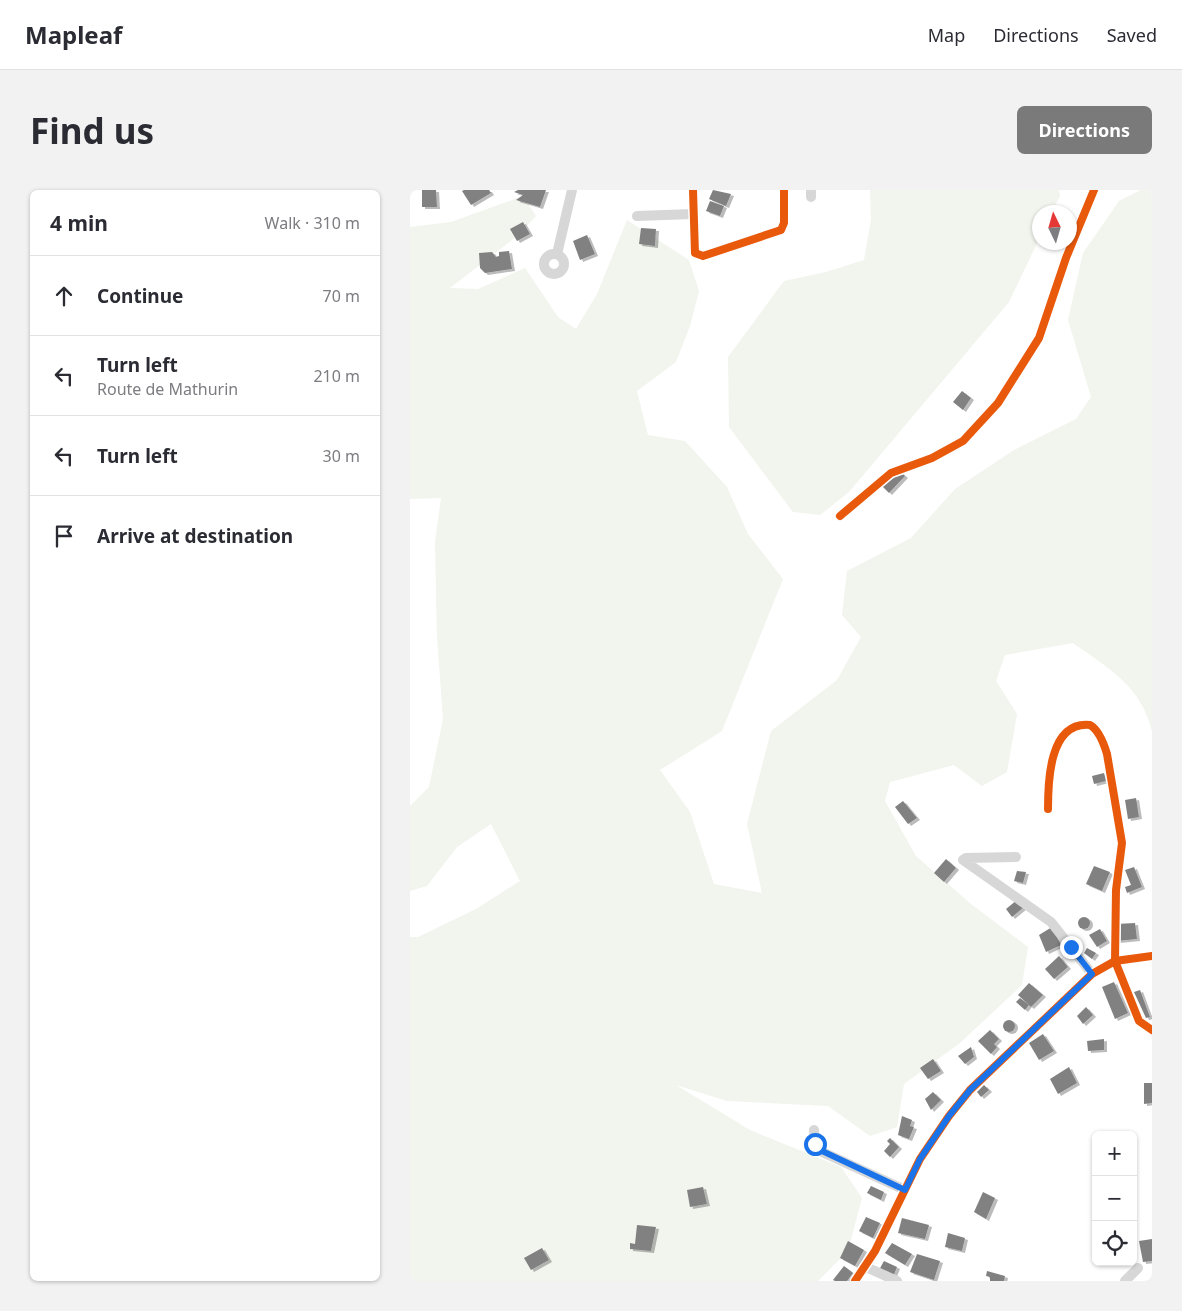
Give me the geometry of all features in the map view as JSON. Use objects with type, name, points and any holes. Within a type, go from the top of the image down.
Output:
[{"type":"street","points":[[558,254],[572,190]]},
{"type":"street","points":[[693,190],[695,252],[703,256],[781,230],[784,224],[784,190]]},
{"type":"street","points":[[840,516],[891,473],[932,458],[963,441],[998,403],[1039,338],[1066,258],[1094,190]]},
{"type":"street","points":[[637,216],[693,214]]},
{"type":"street","points":[[1048,809],[1048,773],[1058,746],[1071,729],[1090,725],[1094,727],[1104,744],[1121,836],[1122,851],[1116,890],[1115,961],[1139,1021],[1152,1030]]},
{"type":"street","points":[[1016,857],[966,858],[963,860],[1050,922],[1092,974]]},
{"type":"street","points":[[855,1281],[866,1267],[920,1159],[949,1116],[970,1090],[1092,974],[1115,961],[1152,956]]},
{"type":"street","points":[[814,1130],[815,1144],[820,1150],[905,1190]]},
{"type":"street","points":[[866,1267],[896,1281]]},
{"type":"street","points":[[1125,1281],[1138,1268]]},
{"type":"shaded area","points":[[870,190],[1059,190],[1060,196],[1056,205],[1032,205],[1032,250],[1034,250],[1009,302],[849,492],[820,515],[793,512],[729,427],[728,357],[784,281],[826,272],[864,260],[871,220]]},
{"type":"shaded area","points":[[1141,190],[1152,190],[1152,732],[1147,716],[1132,690],[1111,670],[1073,643],[1005,655],[996,681],[1017,714],[1007,772],[982,786],[954,765],[890,782],[885,801],[916,856],[971,904],[1028,947],[1022,985],[960,1043],[904,1084],[897,1127],[870,1136],[828,1106],[727,1101],[676,1085],[750,1130],[841,1167],[862,1198],[848,1251],[818,1281],[410,1281],[410,937],[418,937],[476,909],[520,881],[491,824],[457,847],[427,886],[410,891],[410,806],[429,787],[443,719],[437,637],[435,542],[441,498],[410,499],[410,227],[451,222],[523,196],[536,216],[517,236],[450,288],[478,289],[525,268],[558,317],[576,329],[597,294],[627,220],[689,260],[699,291],[690,326],[676,362],[637,391],[648,435],[685,441],[727,487],[748,534],[783,579],[722,731],[660,770],[690,812],[714,884],[762,893],[747,824],[771,731],[837,680],[861,637],[842,615],[847,571],[911,538],[955,489],[1014,450],[1076,419],[1091,397],[1068,320],[1083,253],[1119,201]]},
{"type":"building","points":[[422,190],[436,190],[437,207],[422,207]]},
{"type":"building","points":[[489,190],[491,193],[471,205],[462,191]]},
{"type":"building","points":[[518,190],[546,190],[540,207],[516,200],[523,195],[514,192]]},
{"type":"building","points":[[713,190],[731,194],[726,206],[709,199]]},
{"type":"building","points":[[710,201],[724,206],[720,216],[706,211]]},
{"type":"building","points":[[523,222],[530,234],[517,241],[510,229]]},
{"type":"building","points":[[641,228],[656,229],[655,246],[639,244]]},
{"type":"building","points":[[587,235],[595,254],[580,260],[573,241]]},
{"type":"building","points":[[509,251],[512,269],[485,273],[480,268],[479,253],[492,252],[496,257],[499,256],[499,252]]},
{"type":"building","points":[[962,391],[971,398],[963,410],[953,402]]},
{"type":"building","points":[[898,470],[905,476],[889,493],[882,486]]},
{"type":"building","points":[[1104,773],[1106,781],[1094,784],[1092,776]]},
{"type":"building","points":[[1136,798],[1139,817],[1128,819],[1125,800]]},
{"type":"building","points":[[903,801],[917,818],[908,824],[895,807]]},
{"type":"building","points":[[946,859],[956,868],[944,882],[934,873]]},
{"type":"building","points":[[1094,866],[1110,872],[1102,891],[1086,884]]},
{"type":"building","points":[[1134,867],[1142,887],[1127,893],[1125,887],[1131,885],[1125,870]]},
{"type":"building","points":[[1017,871],[1026,872],[1023,883],[1014,881]]},
{"type":"building","points":[[1017,900],[1024,907],[1012,917],[1006,909]]},
{"type":"building","points":[[1086,917],[1089,918],[1089,928],[1082,929],[1079,928],[1078,921],[1079,918]]},
{"type":"building","points":[[1135,923],[1137,939],[1117,941],[1116,924]]},
{"type":"building","points":[[1052,927],[1061,945],[1046,952],[1039,935]]},
{"type":"building","points":[[1100,929],[1107,941],[1097,947],[1089,935]]},
{"type":"building","points":[[1087,948],[1096,953],[1092,959],[1084,953]]},
{"type":"building","points":[[1059,956],[1068,967],[1054,979],[1045,969]]},
{"type":"building","points":[[1114,982],[1128,1013],[1115,1019],[1102,987]]},
{"type":"building","points":[[1029,983],[1043,995],[1031,1007],[1018,995]]},
{"type":"building","points":[[1140,990],[1150,1017],[1146,1018],[1134,992]]},
{"type":"building","points":[[1020,998],[1029,1005],[1025,1010],[1016,1002]]},
{"type":"building","points":[[1086,1007],[1093,1015],[1083,1024],[1077,1016]]},
{"type":"building","points":[[1007,1020],[1011,1020],[1015,1026],[1011,1032],[1007,1032],[1003,1028],[1003,1024]]},
{"type":"building","points":[[990,1030],[999,1039],[994,1044],[997,1047],[991,1054],[978,1041]]},
{"type":"building","points":[[1043,1034],[1054,1051],[1039,1060],[1029,1043]]},
{"type":"building","points":[[1104,1039],[1104,1050],[1088,1051],[1087,1041]]},
{"type":"building","points":[[971,1047],[974,1057],[965,1064],[958,1056]]},
{"type":"building","points":[[933,1059],[941,1071],[928,1079],[920,1068]]},
{"type":"building","points":[[1069,1067],[1077,1083],[1058,1094],[1050,1079]]},
{"type":"building","points":[[1144,1083],[1152,1083],[1152,1103],[1144,1104]]},
{"type":"building","points":[[984,1085],[989,1090],[981,1097],[977,1092]]},
{"type":"building","points":[[933,1092],[941,1100],[931,1110],[925,1099]]},
{"type":"building","points":[[902,1116],[912,1120],[910,1126],[914,1127],[909,1139],[898,1135]]},
{"type":"building","points":[[890,1138],[899,1147],[890,1157],[884,1151],[890,1144],[887,1141]]},
{"type":"building","points":[[871,1186],[884,1192],[881,1200],[867,1193]]},
{"type":"building","points":[[703,1187],[707,1204],[690,1207],[687,1190]]},
{"type":"building","points":[[983,1192],[995,1198],[986,1219],[974,1212]]},
{"type":"building","points":[[866,1217],[880,1223],[873,1238],[859,1231]]},
{"type":"building","points":[[902,1218],[929,1225],[925,1239],[898,1233]]},
{"type":"building","points":[[637,1225],[656,1227],[651,1251],[630,1249],[630,1243],[635,1244]]},
{"type":"building","points":[[948,1233],[965,1238],[962,1251],[945,1247]]},
{"type":"building","points":[[1152,1239],[1152,1261],[1143,1262],[1139,1241]]},
{"type":"building","points":[[848,1241],[864,1250],[855,1266],[840,1258]]},
{"type":"building","points":[[892,1243],[912,1254],[905,1265],[885,1253]]},
{"type":"building","points":[[542,1248],[549,1260],[531,1270],[524,1258]]},
{"type":"building","points":[[917,1254],[940,1261],[934,1280],[910,1272]]},
{"type":"building","points":[[884,1261],[897,1267],[893,1277],[879,1270]]},
{"type":"building","points":[[844,1266],[853,1273],[847,1281],[833,1280]]},
{"type":"building","points":[[987,1271],[1005,1276],[1004,1281],[990,1281],[990,1277],[986,1276]]},
{"type":"cycle path","points":[[693,190],[695,253],[703,256],[781,230],[784,223],[784,190]]},
{"type":"cycle path","points":[[840,516],[891,473],[932,458],[963,441],[998,403],[1039,338],[1066,258],[1094,190]]},
{"type":"cycle path","points":[[1048,809],[1050,770],[1059,743],[1066,733],[1076,726],[1090,725],[1099,734],[1107,754],[1122,843],[1116,890],[1115,961],[1139,1021],[1152,1030]]},
{"type":"cycle path","points":[[855,1281],[875,1251],[920,1159],[949,1116],[970,1090],[1092,974],[1115,961],[1152,956]]},
{"type":"route","points":[[815,1144],[820,1150],[905,1190],[920,1159],[949,1116],[970,1090],[1092,974],[1071,947]]}]
